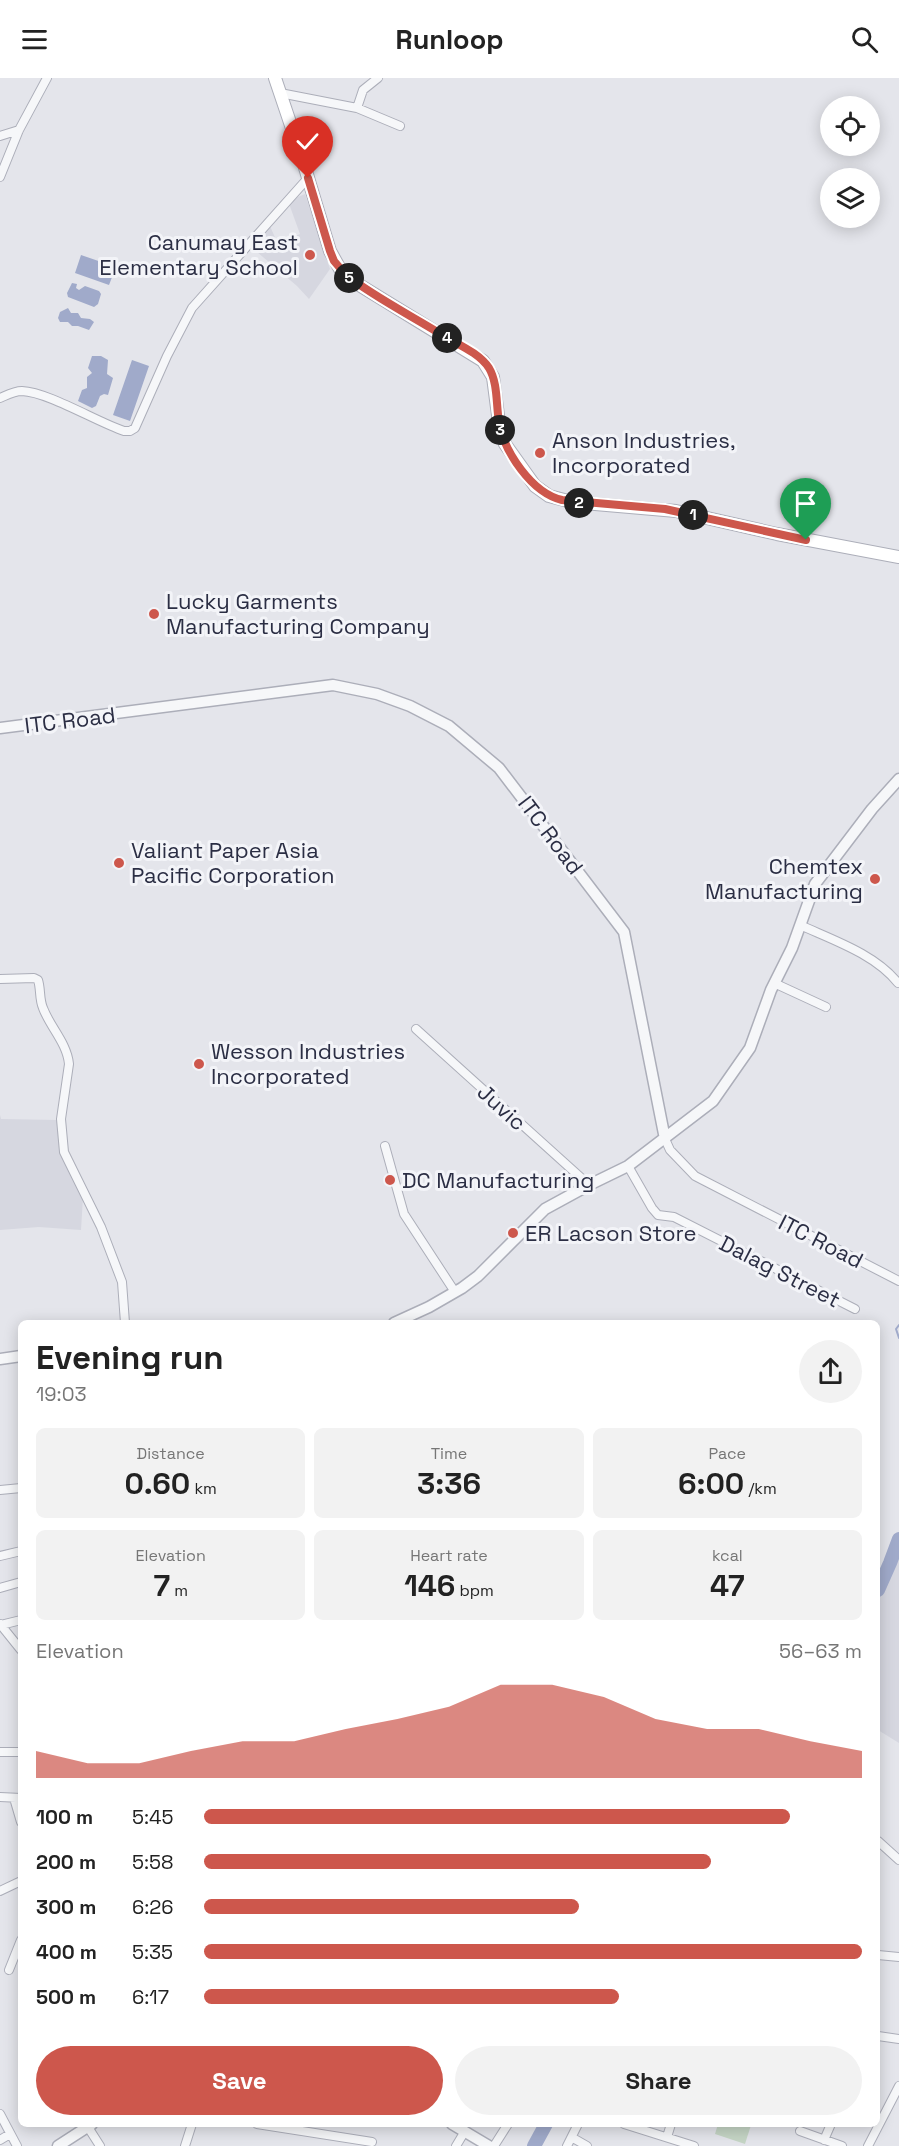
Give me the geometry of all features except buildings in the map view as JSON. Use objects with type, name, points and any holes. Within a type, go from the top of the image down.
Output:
[{"type":"main road","points":[[274,78],[334,261],[346,275],[467,350],[487,366],[493,377],[499,423],[505,444],[544,494],[572,502],[676,511],[777,534],[899,557]]},
{"type":"street","points":[[0,177],[19,130],[46,78]]},
{"type":"street","points":[[357,108],[365,88],[378,78]]},
{"type":"street","points":[[280,93],[357,108],[400,126]]},
{"type":"street","points":[[0,136],[19,130]]},
{"type":"street","points":[[0,399],[11,393],[22,391],[59,403],[118,429],[130,431],[135,428],[192,308],[308,178]]},
{"type":"street","name":"ITC Road","points":[[0,728],[333,685],[377,694],[410,706],[449,726],[499,768],[624,932],[665,1139],[670,1150],[695,1176],[899,1281]]},
{"type":"street","points":[[401,1320],[429,1307],[478,1276],[545,1209],[628,1166],[713,1101],[750,1048],[774,983],[792,948],[815,884],[872,809],[899,779]]},
{"type":"street","points":[[800,925],[887,969],[898,983]]},
{"type":"street","points":[[0,979],[34,978],[39,981],[42,1006],[68,1056],[61,1119],[64,1152],[100,1227],[122,1282],[125,1320]]},
{"type":"street","points":[[774,983],[826,1007]]},
{"type":"street","name":"Juvic","points":[[416,1029],[589,1185]]},
{"type":"street","points":[[384,1146],[404,1214],[455,1292]]},
{"type":"street","name":"Dalag Street","points":[[628,1166],[658,1215],[674,1217],[855,1309]]},
{"type":"street","points":[[0,1359],[18,1356]]},
{"type":"street","points":[[0,1490],[18,1488]]},
{"type":"street","points":[[0,1556],[18,1552]]},
{"type":"street","points":[[0,1588],[18,1583]]},
{"type":"street","points":[[18,1621],[0,1624],[18,1646]]},
{"type":"street","points":[[0,1752],[18,1752]]},
{"type":"street","points":[[0,1797],[18,1798]]},
{"type":"street","points":[[880,1843],[899,1860]]},
{"type":"street","points":[[0,1891],[18,1882]]},
{"type":"street","points":[[9,1970],[18,1948]]},
{"type":"street","points":[[880,1955],[899,1957]]},
{"type":"street","points":[[880,2036],[899,2039]]},
{"type":"street","points":[[880,2123],[899,2086]]},
{"type":"street","points":[[0,2114],[17,2146]]},
{"type":"street","points":[[58,2146],[86,2127]]},
{"type":"street","points":[[90,2127],[100,2146]]},
{"type":"street","points":[[185,2146],[191,2127]]},
{"type":"street","points":[[276,2127],[372,2142]]},
{"type":"street","points":[[458,2127],[489,2146]]},
{"type":"street","points":[[494,2146],[506,2127]]},
{"type":"street","points":[[567,2146],[577,2127]]},
{"type":"street","points":[[634,2127],[694,2146]]},
{"type":"street","points":[[667,2137],[670,2127]]},
{"type":"street","points":[[824,2140],[830,2127]]},
{"type":"street","points":[[868,2146],[878,2127]]},
{"type":"street","points":[[456,2146],[465,2131]]},
{"type":"street","points":[[800,2131],[842,2146]]},
{"type":"street","points":[[0,2140],[10,2134]]},
{"type":"street","points":[[573,2138],[587,2146]]},
{"type":"shaded area","name":"Canumay East Elementary School","points":[[305,194],[330,269],[309,299],[250,246],[269,224],[278,244],[300,234],[288,201]]},
{"type":"shaded area","points":[[0,1115],[1,1119],[58,1120],[60,1153],[83,1197],[81,1230],[39,1227],[0,1230]]},
{"type":"shaded area","points":[[899,1556],[899,1743],[880,1731],[880,1593]]},
{"type":"green space","points":[[717,2127],[750,2127],[745,2144],[715,2134]]},
{"type":"water","points":[[81,255],[116,267],[109,285],[75,273]]},
{"type":"water","points":[[72,283],[77,284],[76,288],[79,290],[85,286],[99,291],[101,294],[98,304],[94,307],[68,297],[67,293]]},
{"type":"water","points":[[68,308],[71,313],[78,313],[81,318],[94,322],[89,330],[72,326],[68,322],[60,322],[58,318],[60,312]]},
{"type":"water","points":[[92,356],[101,356],[108,360],[107,374],[113,378],[108,395],[100,396],[96,406],[92,408],[78,401],[82,390],[87,388],[87,377],[92,373],[88,368]]},
{"type":"water","points":[[132,360],[149,366],[130,421],[113,415]]},
{"type":"waterway","points":[[899,1325],[896,1329],[899,1338]]},
{"type":"waterway","points":[[880,1586],[899,1539]]},
{"type":"waterway","points":[[534,2146],[544,2127]]},
{"type":"place","name":"Canumay East Elementary School","points":[[310,255]]},
{"type":"place","name":"Anson Industries, Incorporated","points":[[540,453]]},
{"type":"place","name":"Lucky Garments Manufacturing Company","points":[[154,614]]},
{"type":"place","name":"Valiant Paper Asia Pacific Corporation","points":[[119,863]]},
{"type":"place","name":"Chemtex Manufacturing","points":[[875,879]]},
{"type":"place","name":"Wesson Industries Incorporated","points":[[199,1064]]},
{"type":"place","name":"DC Manufacturing","points":[[390,1180]]},
{"type":"place","name":"ER Lacson Store","points":[[513,1233]]},
{"type":"route","points":[[308,178],[330,251],[334,261],[346,275],[467,350],[483,361],[490,370],[501,434],[505,444],[540,491],[562,500],[665,509],[806,540]]}]
